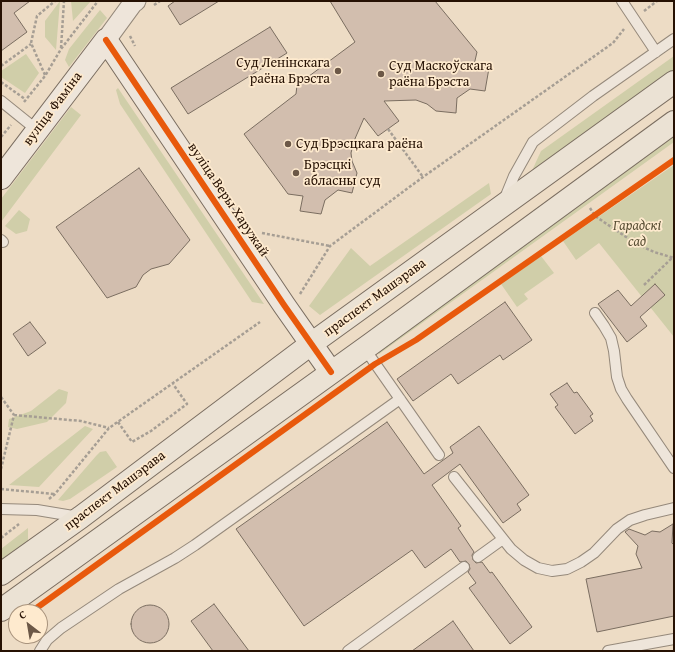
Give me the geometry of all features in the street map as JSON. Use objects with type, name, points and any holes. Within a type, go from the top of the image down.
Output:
[{"type":"main road","name":"праспект Машэрава","points":[[1,574],[81,517],[311,344],[674,82]]},
{"type":"main road","name":"праспект Машэрава","points":[[1,610],[365,349],[674,122]]},
{"type":"street","points":[[106,40],[134,2]]},
{"type":"street","name":"вуліца Фаміна","points":[[1,178],[106,40]]},
{"type":"street","name":"вуліца Веры Харужай","points":[[106,40],[331,372]]},
{"type":"lane","points":[[622,1],[638,15],[656,52]]},
{"type":"lane","points":[[501,208],[514,176],[532,142],[593,96],[674,39]]},
{"type":"lane","points":[[1,101],[37,130]]},
{"type":"lane","points":[[595,313],[611,338],[617,377],[621,389],[674,468]]},
{"type":"lane","points":[[365,349],[439,455]]},
{"type":"lane","points":[[40,651],[47,640],[119,588],[182,554],[400,400]]},
{"type":"lane","points":[[454,477],[511,549],[524,560],[538,568],[552,571],[567,569],[581,562],[630,520],[674,508]]},
{"type":"lane","points":[[1,509],[37,510],[81,517]]},
{"type":"lane","points":[[478,557],[503,539]]},
{"type":"lane","points":[[348,651],[464,567]]},
{"type":"lane","points":[[608,651],[674,638]]},
{"type":"path","points":[[55,1],[37,16],[31,44],[45,76],[61,49],[98,1]]},
{"type":"path","points":[[61,49],[64,1]]},
{"type":"path","points":[[300,295],[330,246],[422,177],[613,43],[638,15],[658,1]]},
{"type":"path","points":[[1,66],[31,44]]},
{"type":"path","points":[[1,82],[25,99]]},
{"type":"path","points":[[388,129],[422,177]]},
{"type":"path","points":[[589,208],[595,216],[635,243],[654,252],[673,258],[644,285]]},
{"type":"path","points":[[589,220],[601,211]]},
{"type":"path","points":[[262,233],[330,246]]},
{"type":"path","points":[[1,538],[55,494],[109,428],[260,322]]},
{"type":"path","points":[[118,422],[132,442],[151,431],[187,404],[173,384]]},
{"type":"path","points":[[1,397],[14,415],[81,421],[109,428]]},
{"type":"path","points":[[1,469],[14,415]]},
{"type":"path","points":[[1,489],[55,494]]},
{"type":"green space","points":[[60,1],[56,50],[45,37],[45,21]]},
{"type":"green space","points":[[71,1],[91,1],[73,21]]},
{"type":"green space","points":[[100,10],[107,18],[69,67],[65,60],[69,49]]},
{"type":"green space","points":[[26,54],[39,73],[25,93],[1,77],[1,71]]},
{"type":"green space","points":[[674,56],[674,72],[530,175],[541,151]]},
{"type":"green space","points":[[118,88],[264,304],[252,302],[120,104],[116,90]]},
{"type":"green space","points":[[71,107],[81,115],[1,222],[1,199]]},
{"type":"green space","points":[[674,134],[674,142],[379,354],[376,348]]},
{"type":"green space","name":"Гарадскі сад","points":[[674,165],[674,337],[599,243],[576,260],[563,241]]},
{"type":"green space","points":[[489,183],[491,194],[320,315],[309,306],[351,248],[370,266]]},
{"type":"green space","points":[[19,210],[30,219],[27,231],[16,234],[5,226]]},
{"type":"green space","points":[[541,256],[554,273],[524,294],[528,299],[517,307],[501,284]]},
{"type":"green space","points":[[59,389],[68,392],[66,403],[47,422],[17,429],[8,427],[9,419],[31,411]]},
{"type":"green space","points":[[85,426],[93,429],[39,487],[9,485]]},
{"type":"green space","points":[[106,451],[117,467],[70,499],[63,501],[58,500],[96,456],[100,452]]},
{"type":"green space","points":[[28,528],[28,541],[1,561],[1,549]]},
{"type":"building","points":[[1,1],[30,1],[14,13],[27,32],[1,51]]},
{"type":"building","points":[[175,1],[219,1],[180,25],[168,6]]},
{"type":"building","points":[[330,1],[435,1],[477,52],[474,65],[489,68],[485,91],[470,89],[457,98],[456,113],[436,111],[427,104],[416,100],[384,101],[399,121],[378,136],[364,118],[354,141],[351,153],[352,161],[357,173],[352,193],[338,190],[325,200],[321,214],[300,211],[303,196],[288,194],[244,134],[296,94],[297,85],[355,42]]},
{"type":"building","points":[[270,27],[287,53],[188,114],[171,88]]},
{"type":"building","points":[[139,168],[190,240],[169,264],[151,269],[143,275],[136,287],[107,298],[56,227]]},
{"type":"building","points":[[655,284],[665,295],[640,317],[647,326],[627,342],[598,304],[618,290],[631,306]]},
{"type":"building","points":[[505,302],[532,340],[503,360],[500,355],[458,384],[451,374],[413,401],[397,379]]},
{"type":"building","points":[[30,322],[46,343],[28,356],[13,334]]},
{"type":"building","points":[[567,383],[574,393],[577,392],[593,414],[590,416],[593,421],[575,434],[555,407],[558,405],[550,394]]},
{"type":"building","points":[[387,422],[424,474],[453,453],[450,447],[479,426],[529,495],[517,504],[521,510],[503,523],[460,464],[432,485],[461,526],[458,528],[474,552],[472,555],[473,560],[476,563],[482,562],[490,573],[492,572],[532,627],[510,644],[469,588],[476,583],[468,572],[470,569],[469,564],[466,561],[460,562],[451,549],[425,568],[412,550],[304,626],[236,529]]},
{"type":"building","points":[[673,524],[672,543],[674,545],[674,616],[597,632],[586,579],[642,568],[636,554],[638,546],[625,532],[629,529],[645,535],[652,531],[660,532]]},
{"type":"building","points":[[214,604],[249,651],[213,651],[191,621]]},
{"type":"building","points":[[146,605],[154,605],[164,610],[168,617],[168,631],[164,638],[154,643],[146,643],[136,638],[134,635],[131,628],[131,620],[136,610],[139,608]]},
{"type":"building","points":[[453,621],[474,651],[412,651],[445,627]]},
{"type":"cycle path","points":[[106,40],[284,305],[331,372]]},
{"type":"cycle path","points":[[42,604],[375,364],[416,340],[674,160]]},
{"type":"place","name":"Суд Ленінскага раёна Брэста","points":[[338,71]]},
{"type":"place","name":"Суд Маскоўскага раёна Брэста","points":[[381,74]]},
{"type":"place","name":"Суд Брэсцкага раёна","points":[[288,144]]},
{"type":"place","name":"Брэсцкі абласны суд","points":[[296,173]]}]
